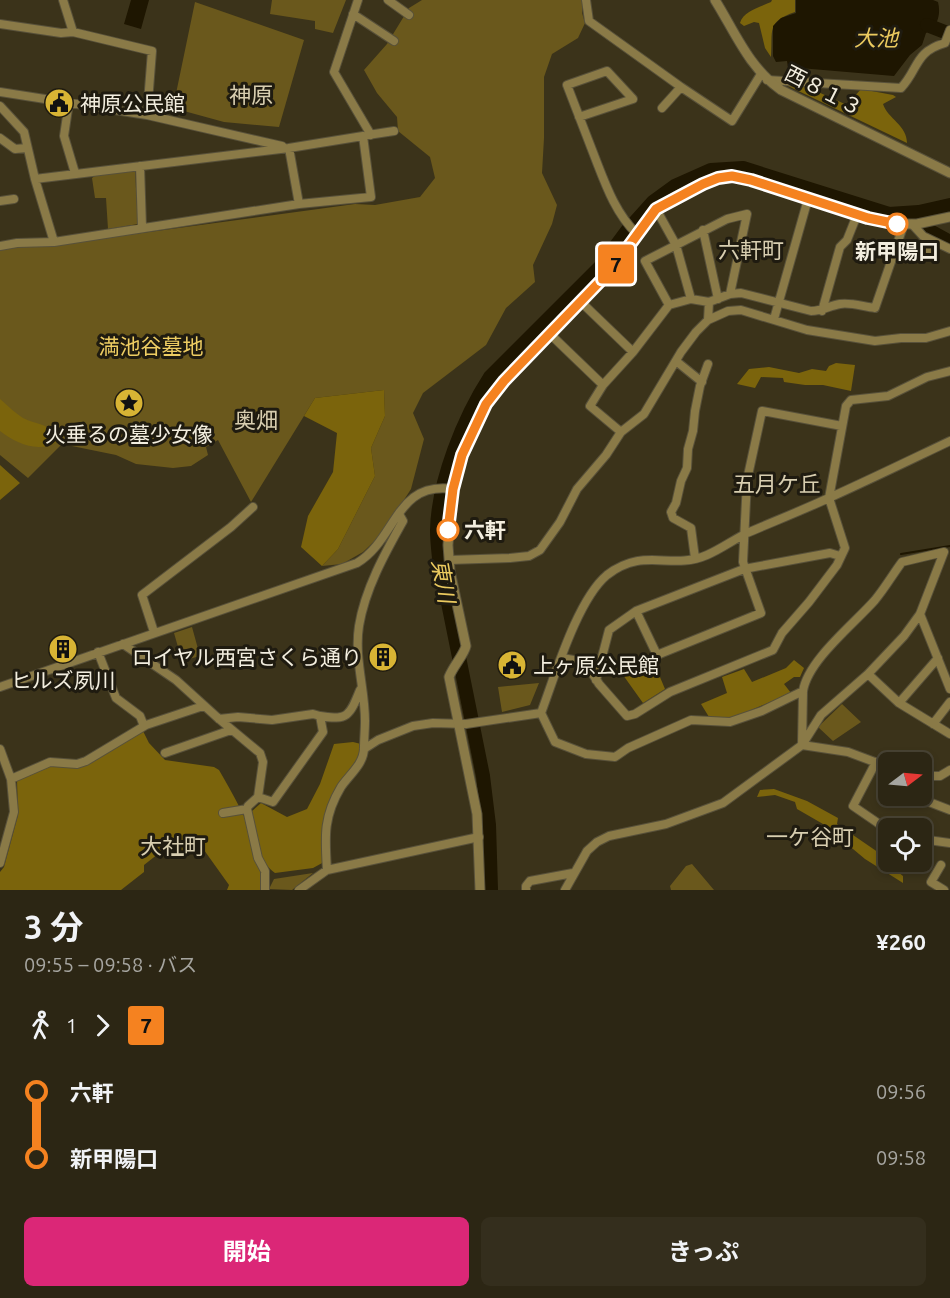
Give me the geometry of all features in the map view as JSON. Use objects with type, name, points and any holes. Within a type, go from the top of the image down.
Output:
[{"type":"street","points":[[63,0],[73,32]]},
{"type":"street","points":[[0,246],[54,242],[299,204],[371,197],[367,135],[334,72],[358,0]]},
{"type":"street","points":[[388,0],[409,15]]},
{"type":"street","points":[[586,0],[589,21],[732,121],[764,77],[901,88],[916,63],[933,46],[945,43],[949,33]]},
{"type":"street","name":"西８１３","points":[[715,0],[740,44],[764,77],[781,90],[950,173]]},
{"type":"street","points":[[353,14],[394,41]]},
{"type":"street","points":[[0,24],[61,33],[73,32],[152,51],[147,115]]},
{"type":"street","points":[[579,117],[633,99],[607,71],[567,85],[579,117],[610,195],[626,224],[637,234]]},
{"type":"street","points":[[662,108],[681,87]]},
{"type":"street","points":[[0,92],[147,115],[289,148]]},
{"type":"street","points":[[69,102],[64,136],[75,173]]},
{"type":"street","points":[[0,106],[24,132],[54,242]]},
{"type":"street","points":[[35,179],[289,148],[394,131]]},
{"type":"street","points":[[0,138],[15,150],[27,148]]},
{"type":"street","points":[[289,148],[299,204]]},
{"type":"street","points":[[140,166],[142,227]]},
{"type":"street","points":[[480,890],[479,837],[473,790],[463,724],[449,677],[454,665],[463,654],[465,642],[449,560],[446,488],[486,404],[504,381],[612,269],[656,209],[703,184],[732,176],[751,180],[857,215],[916,223],[950,217]]},
{"type":"street","points":[[0,201],[14,199]]},
{"type":"street","points":[[774,320],[808,199]]},
{"type":"street","points":[[656,209],[676,245],[691,299]]},
{"type":"street","points":[[669,305],[645,261],[703,230],[727,219],[747,214],[730,294]]},
{"type":"street","points":[[822,311],[840,247],[847,240],[857,215]]},
{"type":"street","points":[[916,223],[923,236],[950,249]]},
{"type":"street","points":[[621,432],[590,406],[603,385],[633,352],[669,305],[691,299],[709,302],[730,294],[741,293],[811,311],[822,311],[836,304],[875,308],[896,248],[916,223]]},
{"type":"street","points":[[703,230],[718,298]]},
{"type":"street","points":[[896,248],[928,253],[935,242]]},
{"type":"street","points":[[581,302],[633,352]]},
{"type":"street","points":[[708,320],[709,302]]},
{"type":"street","points":[[449,560],[529,556],[540,550],[560,522],[577,489],[606,455],[621,432],[644,414],[676,361],[696,332],[708,320],[728,311],[741,310],[807,330],[875,341],[926,338],[950,331]]},
{"type":"street","points":[[550,334],[603,385]]},
{"type":"street","points":[[676,361],[702,382]]},
{"type":"street","points":[[695,558],[691,528],[673,518],[671,512],[687,468],[695,411],[708,364]]},
{"type":"street","points":[[562,658],[585,662],[596,680],[627,716],[635,714],[670,692],[773,650],[782,633],[837,565],[845,548],[829,498],[846,406],[851,400],[888,396],[927,377],[950,371]]},
{"type":"street","points":[[636,611],[657,655],[761,613],[743,562],[747,480],[762,411],[842,426]]},
{"type":"street","points":[[803,691],[762,711],[730,722],[691,720],[628,748],[615,757],[586,754],[555,742],[541,713],[587,599],[607,576],[630,562],[645,559],[676,561],[706,555],[745,534],[829,498],[950,441]]},
{"type":"street","points":[[0,687],[357,562],[368,556],[408,501],[417,494],[446,488]]},
{"type":"street","points":[[154,632],[142,595],[231,527],[253,507]]},
{"type":"street","points":[[327,870],[326,822],[338,793],[359,764],[364,749],[365,721],[359,669],[360,622],[364,604],[384,554],[403,521],[399,514]]},
{"type":"street","points":[[565,890],[587,851],[597,842],[609,836],[666,824],[723,803],[802,745],[821,715],[868,674],[904,636],[920,614],[947,552]]},
{"type":"street","points":[[802,745],[804,683],[812,669],[875,600],[902,561],[947,552]]},
{"type":"street","points":[[596,680],[609,630],[636,611],[744,569],[830,553],[840,556]]},
{"type":"street","points":[[920,614],[950,689]]},
{"type":"street","points":[[123,644],[176,680],[260,753],[263,762],[258,797],[247,809],[258,858],[265,871],[266,890]]},
{"type":"street","points":[[98,652],[116,698],[140,716],[144,726]]},
{"type":"street","points":[[899,703],[938,658]]},
{"type":"street","points":[[868,674],[899,703],[950,734]]},
{"type":"street","points":[[219,719],[238,717],[272,720],[313,714],[336,719],[345,717],[352,711],[361,688]]},
{"type":"street","points":[[933,724],[950,702]]},
{"type":"street","points":[[11,779],[50,762],[77,764],[86,761],[144,726],[204,706]]},
{"type":"street","points":[[364,749],[378,740],[413,726],[463,724],[541,713]]},
{"type":"street","points":[[258,797],[273,802],[323,732],[320,716]]},
{"type":"street","points":[[165,753],[231,730]]},
{"type":"street","points":[[802,745],[848,752],[876,762],[853,806],[878,823]]},
{"type":"street","points":[[0,749],[11,779],[14,812],[4,835],[0,863]]},
{"type":"street","points":[[932,776],[940,776],[950,770]]},
{"type":"street","points":[[932,803],[950,810]]},
{"type":"street","points":[[224,813],[247,809]]},
{"type":"street","points":[[299,890],[327,870],[479,837]]},
{"type":"street","points":[[932,841],[950,843]]},
{"type":"street","points":[[941,865],[932,882],[944,890]]},
{"type":"street","points":[[526,890],[530,881],[573,873]]},
{"type":"green space","points":[[272,0],[346,0],[333,33],[315,29],[315,21],[270,14]]},
{"type":"green space","name":"満池谷墓地","points":[[422,0],[583,0],[582,13],[585,23],[578,38],[552,54],[544,77],[542,173],[557,205],[552,224],[533,265],[535,282],[506,308],[486,345],[423,393],[413,413],[424,439],[411,489],[382,534],[363,552],[342,564],[322,566],[338,549],[375,476],[371,448],[385,416],[384,390],[315,398],[251,502],[218,440],[206,447],[208,455],[191,466],[173,468],[136,464],[116,455],[62,444],[28,478],[0,455],[0,249],[53,245],[355,204],[375,205],[420,197],[435,178],[430,157],[398,131],[397,117],[377,93],[364,70],[387,44],[409,8]]},
{"type":"green space","points":[[195,2],[304,40],[279,127],[224,122],[173,108]]},
{"type":"green space","points":[[135,170],[138,224],[108,229],[106,198],[95,198],[92,178],[96,175]]},
{"type":"green space","points":[[192,627],[200,656],[182,661],[174,633]]},
{"type":"green space","points":[[539,683],[530,705],[502,712],[498,687]]},
{"type":"green space","points":[[842,704],[861,722],[833,741],[818,727]]},
{"type":"green space","points":[[692,864],[714,890],[671,890],[670,886],[686,866]]},
{"type":"green space","points":[[313,873],[292,890],[269,889],[274,879]]},
{"type":"shaded area","points":[[772,0],[795,0],[795,12],[779,19],[775,24],[771,57],[765,48],[759,23],[754,22],[744,26],[740,23],[748,12]]},
{"type":"shaded area","points":[[794,84],[807,87],[847,105],[861,89],[893,95],[896,97],[883,104],[904,131],[907,143],[788,86]]},
{"type":"shaded area","points":[[836,363],[855,365],[851,391],[823,385],[784,382],[783,378],[761,377],[755,388],[737,384],[749,369],[769,367],[799,373],[812,369],[826,371],[829,366]]},
{"type":"shaded area","points":[[384,390],[385,416],[371,448],[375,476],[338,549],[322,566],[301,547],[308,516],[333,472],[337,433],[304,416],[315,398]]},
{"type":"shaded area","points":[[0,399],[23,418],[51,431],[57,442],[42,447],[28,446],[0,431]]},
{"type":"shaded area","points":[[0,465],[20,483],[0,500]]},
{"type":"shaded area","points":[[652,658],[665,689],[643,703],[623,675],[632,665]]},
{"type":"shaded area","points":[[794,660],[804,668],[800,677],[794,677],[784,684],[791,693],[735,717],[709,717],[701,704],[727,693],[722,677],[744,669],[752,682],[786,668]]},
{"type":"shaded area","points":[[143,731],[149,743],[165,760],[214,767],[219,770],[249,827],[259,858],[263,890],[227,890],[229,885],[199,843],[195,842],[178,855],[172,852],[165,856],[158,854],[144,865],[144,872],[121,890],[0,890],[0,872],[4,867],[18,815],[17,780],[49,765],[79,767],[89,764]]},
{"type":"shaded area","points":[[353,742],[361,744],[361,752],[353,774],[323,829],[324,862],[313,868],[275,873],[269,868],[261,854],[251,812],[261,803],[287,817],[307,809],[320,784],[334,744]]},
{"type":"shaded area","points":[[774,789],[807,801],[838,818],[837,824],[878,852],[878,867],[823,824],[797,809],[795,802],[775,795],[757,797],[760,790]]},
{"type":"shaded area","points":[[886,872],[898,872],[903,876],[903,883]]},
{"type":"water","points":[[131,0],[149,0],[141,29],[124,24]]},
{"type":"water","name":"大池","points":[[796,0],[933,0],[938,2],[939,15],[936,24],[926,33],[922,45],[910,55],[894,76],[788,67],[787,61],[776,62],[773,56],[773,26],[781,18],[796,13]]},
{"type":"waterway","points":[[927,25],[950,34]]},
{"type":"waterway","name":"東川","points":[[491,890],[489,825],[483,776],[439,558],[437,530],[442,491],[454,450],[471,411],[490,377],[601,266],[627,231],[653,202],[675,186],[711,170],[743,168],[889,214],[919,212],[950,205]]},
{"type":"waterway","name":"東川","points":[[919,212],[928,230],[950,242]]},
{"type":"waterway","points":[[901,554],[950,546]]},
{"type":"bus line","name":"7","points":[[448,530],[453,489],[462,455],[486,404],[504,381],[612,269],[656,209],[703,184],[732,176],[868,218],[897,224]]},
{"type":"place","name":"神原公民館","points":[[59,103]]},
{"type":"place","name":"新甲陽口","points":[[897,224]]},
{"type":"place","name":"火垂るの墓少女像","points":[[129,403]]},
{"type":"place","name":"六軒","points":[[448,530]]},
{"type":"place","name":"ヒルズ夙川","points":[[63,649]]},
{"type":"place","name":"ロイヤル西宮さくら通り","points":[[383,657]]},
{"type":"place","name":"上ヶ原公民館","points":[[512,665]]},
{"type":"district","name":"神原","points":[[251,94]]},
{"type":"district","name":"六軒町","points":[[751,249]]},
{"type":"district","name":"奥畑","points":[[256,419]]},
{"type":"district","name":"五月ケ丘","points":[[777,483]]},
{"type":"district","name":"一ケ谷町","points":[[810,836]]},
{"type":"district","name":"大社町","points":[[173,845]]}]
